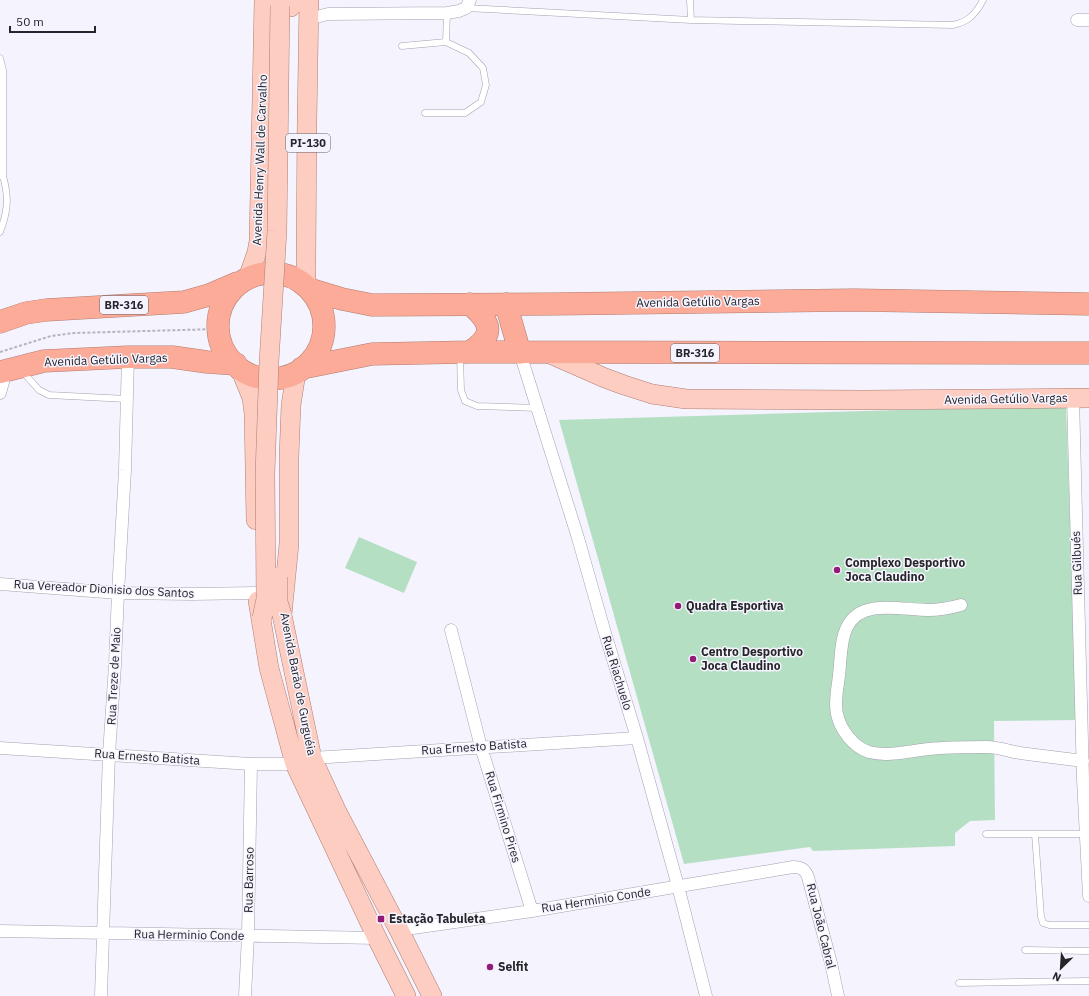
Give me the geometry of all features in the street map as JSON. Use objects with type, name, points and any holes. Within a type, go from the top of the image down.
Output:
[{"type":"highway","name":"Avenida Getúlio Vargas","points":[[0,322],[26,313],[46,310],[184,302],[209,295],[263,273],[278,273],[293,277],[308,287],[342,299],[372,305],[854,300],[1089,304]]},
{"type":"highway","name":"BR-316","points":[[234,362],[221,344],[218,334],[219,314],[222,304],[233,288],[247,279]]},
{"type":"highway","name":"BR-316","points":[[305,365],[323,338],[324,321],[320,304],[308,287]]},
{"type":"highway","points":[[465,352],[484,342],[487,330],[486,320],[470,304]]},
{"type":"highway","points":[[506,304],[520,352]]},
{"type":"highway","name":"Avenida Getúlio Vargas","points":[[6,366],[58,360],[172,357],[207,362],[234,362],[248,374],[267,378],[277,378],[305,365],[372,354],[465,352],[1089,353]]},
{"type":"main road","name":"PI-130","points":[[308,287],[305,244],[308,138],[309,0]]},
{"type":"main road","name":"Avenida Henry Wall de Carvalho","points":[[247,279],[257,252],[259,241],[281,3]]},
{"type":"main road","points":[[281,3],[285,280],[276,480],[278,602],[282,615]]},
{"type":"main road","points":[[262,618],[266,599],[265,474],[269,362],[277,231],[281,3]]},
{"type":"main road","name":"Avenida Getúlio Vargas","points":[[548,353],[624,385],[652,394],[686,399],[864,400],[1081,398]]},
{"type":"main road","name":"Avenida Barão de Gurguéia","points":[[234,362],[252,398],[254,414],[257,593],[269,668],[303,761],[377,938],[406,996]]},
{"type":"main road","name":"Avenida Barão de Gurguéia","points":[[305,365],[291,405],[289,457],[289,544],[282,615],[303,761],[337,812],[432,996]]},
{"type":"street","points":[[308,19],[328,14],[447,13],[459,11],[468,4]]},
{"type":"street","points":[[1077,20],[1089,20]]},
{"type":"street","name":"Rua Riachuelo","points":[[520,352],[637,738],[678,886],[706,996]]},
{"type":"street","name":"Rua Treze de Maio","points":[[101,996],[109,754],[125,470],[128,357]]},
{"type":"street","points":[[0,393],[6,366]]},
{"type":"street","name":"Rua Gilbués","points":[[1081,398],[1083,761],[1086,779],[1089,896]]},
{"type":"street","name":"Rua Vereador Dionisio dos Santos","points":[[0,584],[118,593],[257,593]]},
{"type":"street","points":[[960,605],[946,609],[929,610],[875,608],[860,613],[848,625],[844,633],[841,653],[836,713],[839,723],[848,737],[868,752],[880,753],[989,747],[1083,761]]},
{"type":"street","name":"Rua Firmino Pires","points":[[451,630],[481,747],[532,911]]},
{"type":"street","name":"Rua Ernesto Batista","points":[[0,748],[251,764],[481,747],[637,738]]},
{"type":"street","name":"Rua Barroso","points":[[245,996],[248,936],[251,764]]},
{"type":"street","name":"Rua Herminio Conde","points":[[399,930],[532,911],[792,867]]},
{"type":"street","name":"Rua João Cabral","points":[[792,867],[802,869],[807,873],[831,963],[838,996]]},
{"type":"street","name":"Rua Herminio Conde","points":[[0,931],[377,938]]},
{"type":"lane","points":[[690,0],[691,20]]},
{"type":"lane","points":[[468,4],[691,20],[953,25],[969,19],[979,9],[983,0]]},
{"type":"lane","points":[[446,42],[447,13]]},
{"type":"lane","points":[[402,46],[446,42],[469,53],[483,68],[486,85],[480,102],[465,113],[424,113]]},
{"type":"lane","points":[[0,58],[4,70],[2,176],[7,190],[6,215],[0,232]]},
{"type":"lane","points":[[465,352],[461,390],[465,401],[477,406],[538,408]]},
{"type":"lane","points":[[6,366],[38,390],[49,395],[127,399]]},
{"type":"lane","points":[[986,834],[1035,834],[1087,829]]},
{"type":"lane","points":[[1035,834],[1041,917],[1043,923],[1049,925],[1089,925]]},
{"type":"lane","points":[[1025,950],[1089,951]]},
{"type":"lane","points":[[959,983],[1089,981]]},
{"type":"path","points":[[6,366],[51,336],[74,333],[218,329]]},
{"type":"green space","name":"Complexo Desportivo Joca Claudino","points":[[1066,405],[1077,720],[994,721],[995,820],[970,821],[955,833],[955,846],[813,851],[810,847],[684,864],[559,420]]},
{"type":"green space","points":[[359,537],[417,562],[404,593],[345,568]]},
{"type":"place","name":"Complexo Desportivo Joca Claudino","points":[[837,570]]},
{"type":"place","name":"Quadra Esportiva","points":[[678,606]]},
{"type":"place","name":"Centro Desportivo Joca Claudino","points":[[693,659]]},
{"type":"place","name":"Estação Tabuleta","points":[[381,919]]},
{"type":"place","name":"Selfit","points":[[490,967]]}]
